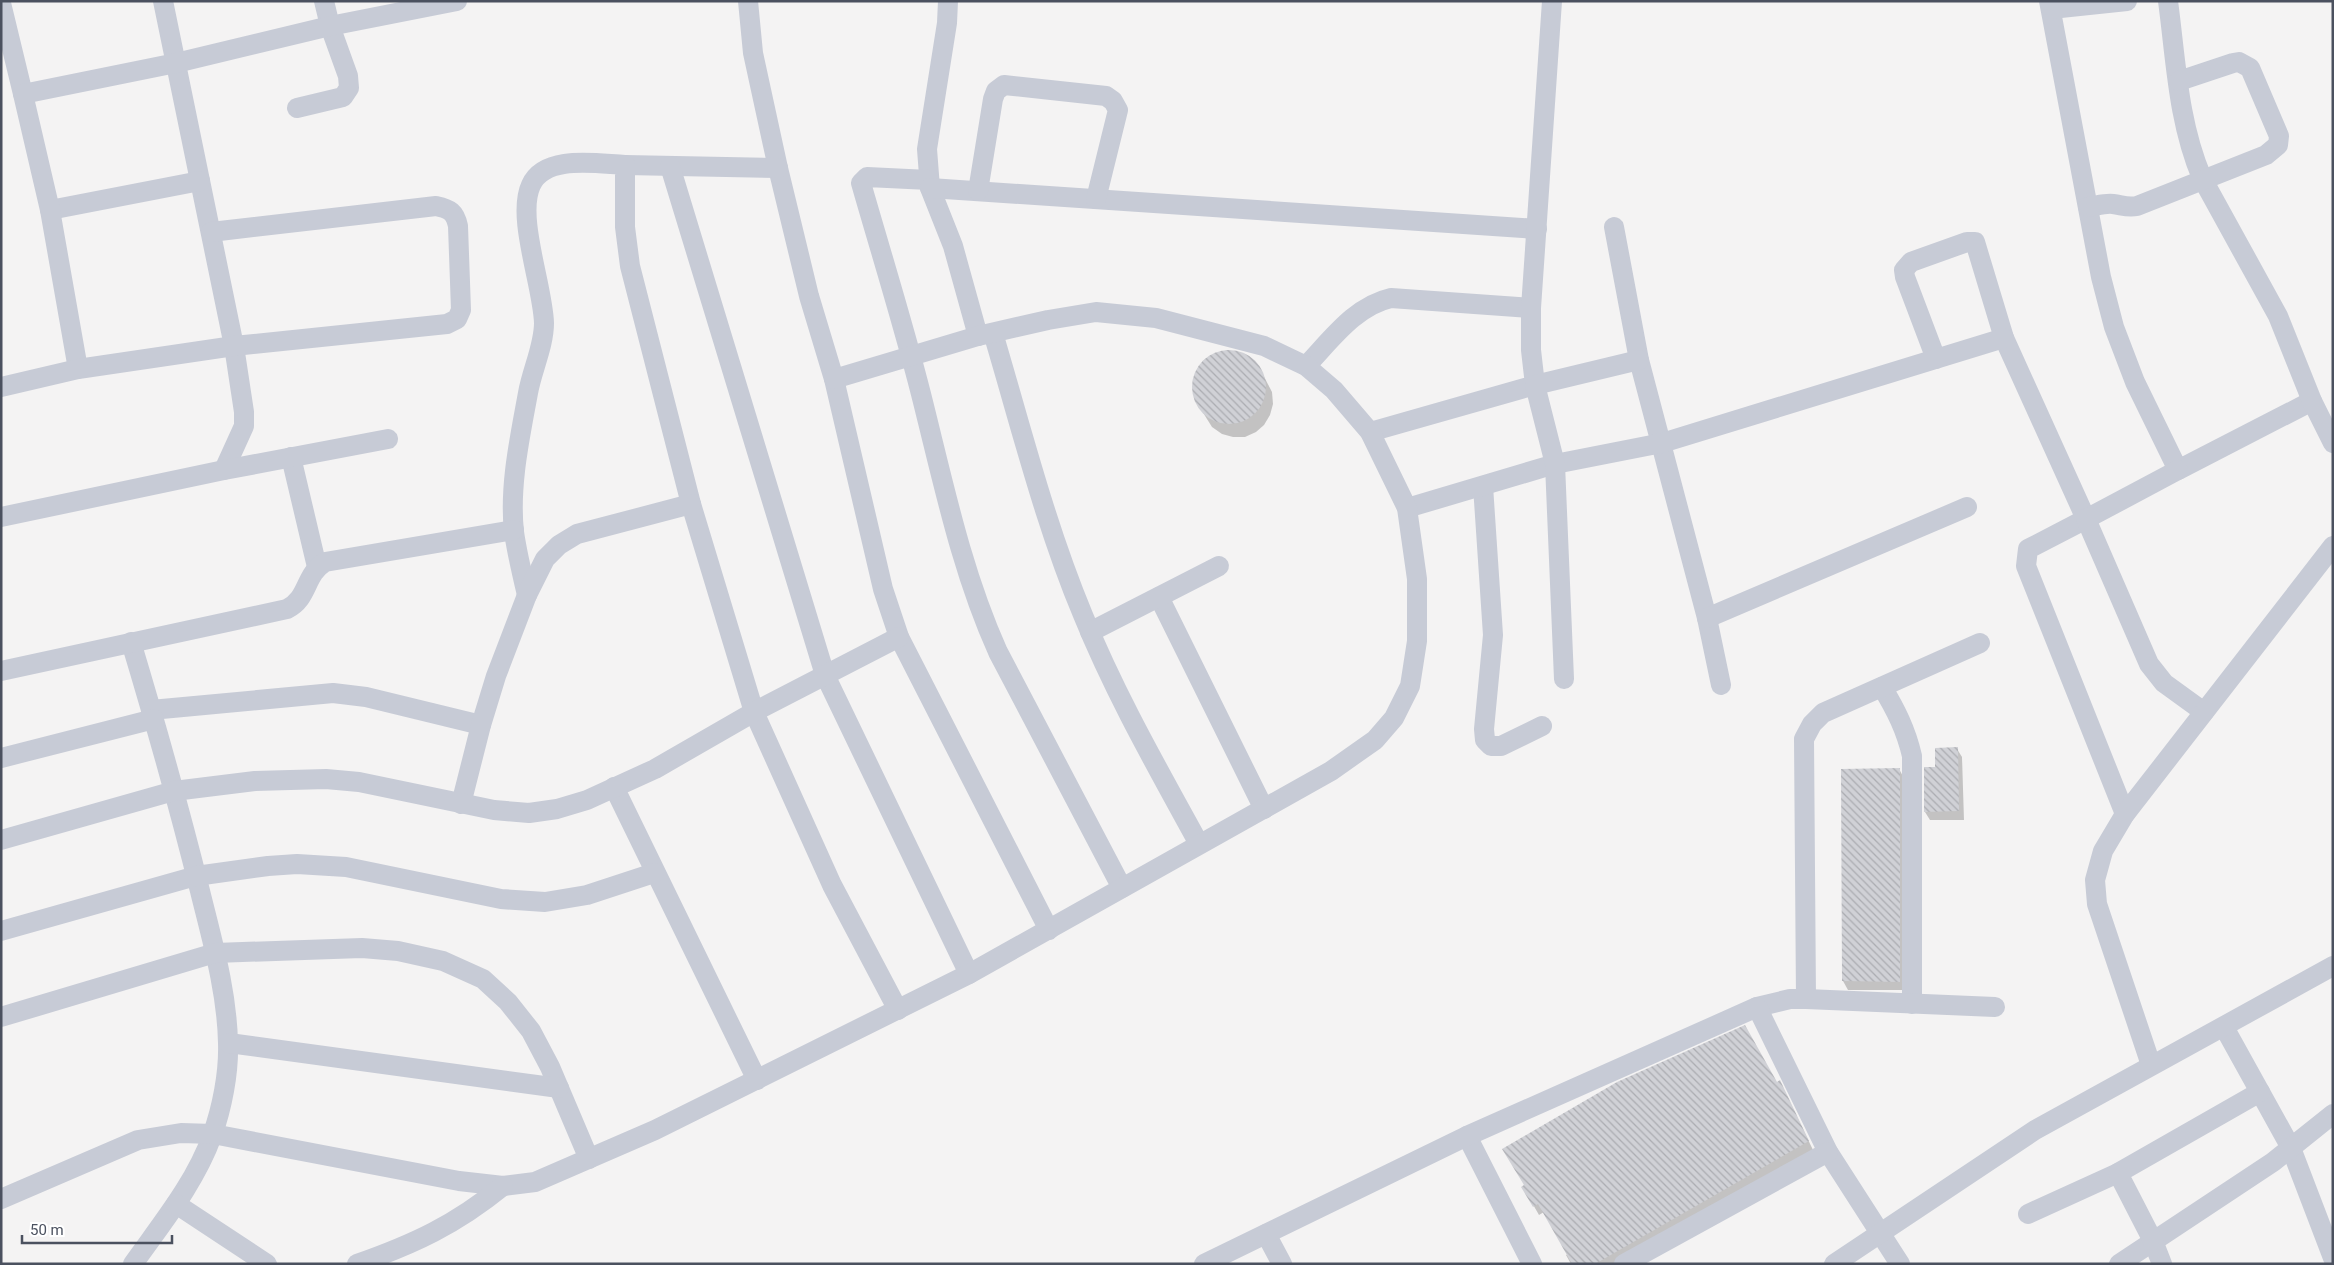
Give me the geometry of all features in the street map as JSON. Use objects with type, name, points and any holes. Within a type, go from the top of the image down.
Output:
[{"type":"street","points":[[163,1],[234,346],[244,412],[244,426],[224,470]]},
{"type":"street","points":[[297,108],[343,97],[349,88],[348,76],[330,26],[324,1]]},
{"type":"street","points":[[23,94],[176,63],[330,26],[457,1]]},
{"type":"street","points":[[748,1],[753,53],[778,168],[810,296],[834,379],[881,580],[899,637],[1049,930]]},
{"type":"street","points":[[948,1],[947,23],[927,150],[930,184],[985,335],[1062,561],[1090,632],[1125,707],[1199,844]]},
{"type":"street","points":[[1552,1],[1531,308],[1530,350],[1535,385],[1555,464],[1564,679]]},
{"type":"street","points":[[2127,1],[2050,5],[2101,278],[2114,327],[2135,382],[2178,470]]},
{"type":"street","points":[[2168,1],[2184,121],[2192,155],[2202,178],[2278,316],[2312,401],[2333,443]]},
{"type":"street","points":[[1,3],[50,210],[78,369]]},
{"type":"street","points":[[2088,207],[2108,204],[2122,207],[2136,206],[2202,178],[2266,155],[2278,145],[2279,136],[2250,68],[2246,64],[2233,63],[2179,81]]},
{"type":"street","points":[[978,191],[993,99],[996,92],[1004,85],[1106,96],[1113,101],[1118,110],[1096,199]]},
{"type":"street","points":[[527,595],[514,530],[515,485],[523,419],[531,380],[543,338],[544,324],[543,305],[527,220],[531,185],[540,173],[553,165],[778,168]]},
{"type":"street","points":[[625,165],[625,227],[630,266],[691,504],[754,712],[832,885],[898,1010]]},
{"type":"street","points":[[670,166],[825,675],[969,974]]},
{"type":"street","points":[[1122,888],[998,652],[984,620],[960,548],[912,356],[861,183],[867,177],[978,191],[1537,229]]},
{"type":"street","points":[[50,210],[200,181]]},
{"type":"street","points":[[1,387],[78,369],[234,346],[447,324],[458,319],[460,310],[458,226],[455,215],[448,208],[436,206],[211,232]]},
{"type":"street","points":[[1614,228],[1639,360],[1707,618],[1721,685]]},
{"type":"street","points":[[1936,359],[1904,270],[1911,262],[1967,242],[1975,242],[2004,338],[2149,664],[2164,683],[2204,712]]},
{"type":"street","points":[[1306,366],[1361,311],[1378,301],[1391,298],[1531,308]]},
{"type":"street","points":[[1,1199],[138,1140],[181,1133],[213,1134],[459,1181],[503,1186],[535,1182],[589,1159],[757,1080],[969,974],[1331,771],[1375,740],[1394,718],[1410,686],[1417,641],[1417,579],[1407,508],[1370,432],[1334,390],[1306,366],[1264,346],[1156,318],[1096,312],[1048,320],[985,335],[834,379]]},
{"type":"street","points":[[1407,508],[1555,464],[1662,443],[2004,338]]},
{"type":"street","points":[[1370,432],[1535,385],[1639,360]]},
{"type":"street","points":[[2125,814],[2026,566],[2028,549],[2312,401]]},
{"type":"street","points":[[1,517],[224,470],[388,439]]},
{"type":"street","points":[[291,457],[317,567]]},
{"type":"street","points":[[1483,486],[1493,635],[1484,729],[1485,740],[1491,746],[1501,746],[1542,726]]},
{"type":"street","points":[[461,804],[481,725],[496,676],[527,595],[545,559],[560,544],[577,534],[691,504]]},
{"type":"street","points":[[1707,618],[1967,507]]},
{"type":"street","points":[[1,671],[287,609],[301,599],[317,567],[325,562],[514,530]]},
{"type":"street","points":[[2151,1065],[2097,904],[2095,880],[2103,851],[2125,814],[2333,546]]},
{"type":"street","points":[[1090,632],[1219,566]]},
{"type":"street","points":[[1159,597],[1264,809]]},
{"type":"street","points":[[1,840],[174,792],[255,781],[326,779],[383,786],[494,810],[529,813],[557,809],[587,800],[655,768],[754,712],[899,637]]},
{"type":"street","points":[[132,642],[174,792],[215,953],[222,984],[228,1043],[225,1082],[213,1134],[200,1165],[176,1204],[133,1264]]},
{"type":"street","points":[[1806,999],[1804,739],[1812,724],[1823,713],[1980,643]]},
{"type":"street","points":[[1882,687],[1900,717],[1908,737],[1912,756],[1912,1004]]},
{"type":"street","points":[[1,758],[153,715],[334,693],[366,697],[481,725]]},
{"type":"street","points":[[614,787],[654,873],[757,1080]]},
{"type":"street","points":[[1,931],[196,876],[268,866],[319,865],[346,867],[501,899],[545,902],[587,895],[654,873]]},
{"type":"street","points":[[1,1018],[215,953],[362,948],[398,951],[443,961],[483,978],[508,1002],[531,1031],[559,1088],[589,1159]]},
{"type":"street","points":[[1834,1264],[2035,1130],[2333,966]]},
{"type":"street","points":[[1204,1264],[1467,1136],[1757,1007],[1790,999],[1806,999],[1995,1007]]},
{"type":"street","points":[[1757,1007],[1828,1152],[1900,1264]]},
{"type":"street","points":[[2224,1027],[2292,1148],[2333,1258]]},
{"type":"street","points":[[228,1043],[559,1088]]},
{"type":"street","points":[[2028,1214],[2118,1173],[2260,1092]]},
{"type":"street","points":[[2119,1264],[2292,1148],[2333,1114]]},
{"type":"street","points":[[1467,1136],[1532,1264]]},
{"type":"street","points":[[1624,1264],[1828,1152]]},
{"type":"street","points":[[2118,1173],[2153,1241],[2162,1264]]},
{"type":"street","points":[[357,1264],[403,1248],[433,1234],[478,1207],[503,1186]]},
{"type":"street","points":[[176,1204],[267,1264]]},
{"type":"street","points":[[1266,1234],[1282,1264]]},
{"type":"building","points":[[1229,350],[1250,356],[1260,366],[1266,387],[1260,408],[1250,418],[1229,424],[1208,418],[1198,408],[1192,387],[1198,366],[1208,356]]},
{"type":"building","points":[[1958,747],[1959,811],[1924,812],[1924,767],[1935,767],[1935,748]]},
{"type":"building","points":[[1900,768],[1900,982],[1842,981],[1841,769]]},
{"type":"building","points":[[1745,1025],[1777,1082],[1780,1080],[1809,1141],[1595,1264],[1572,1264],[1538,1204],[1533,1207],[1521,1187],[1524,1185],[1502,1149],[1617,1082]]}]
